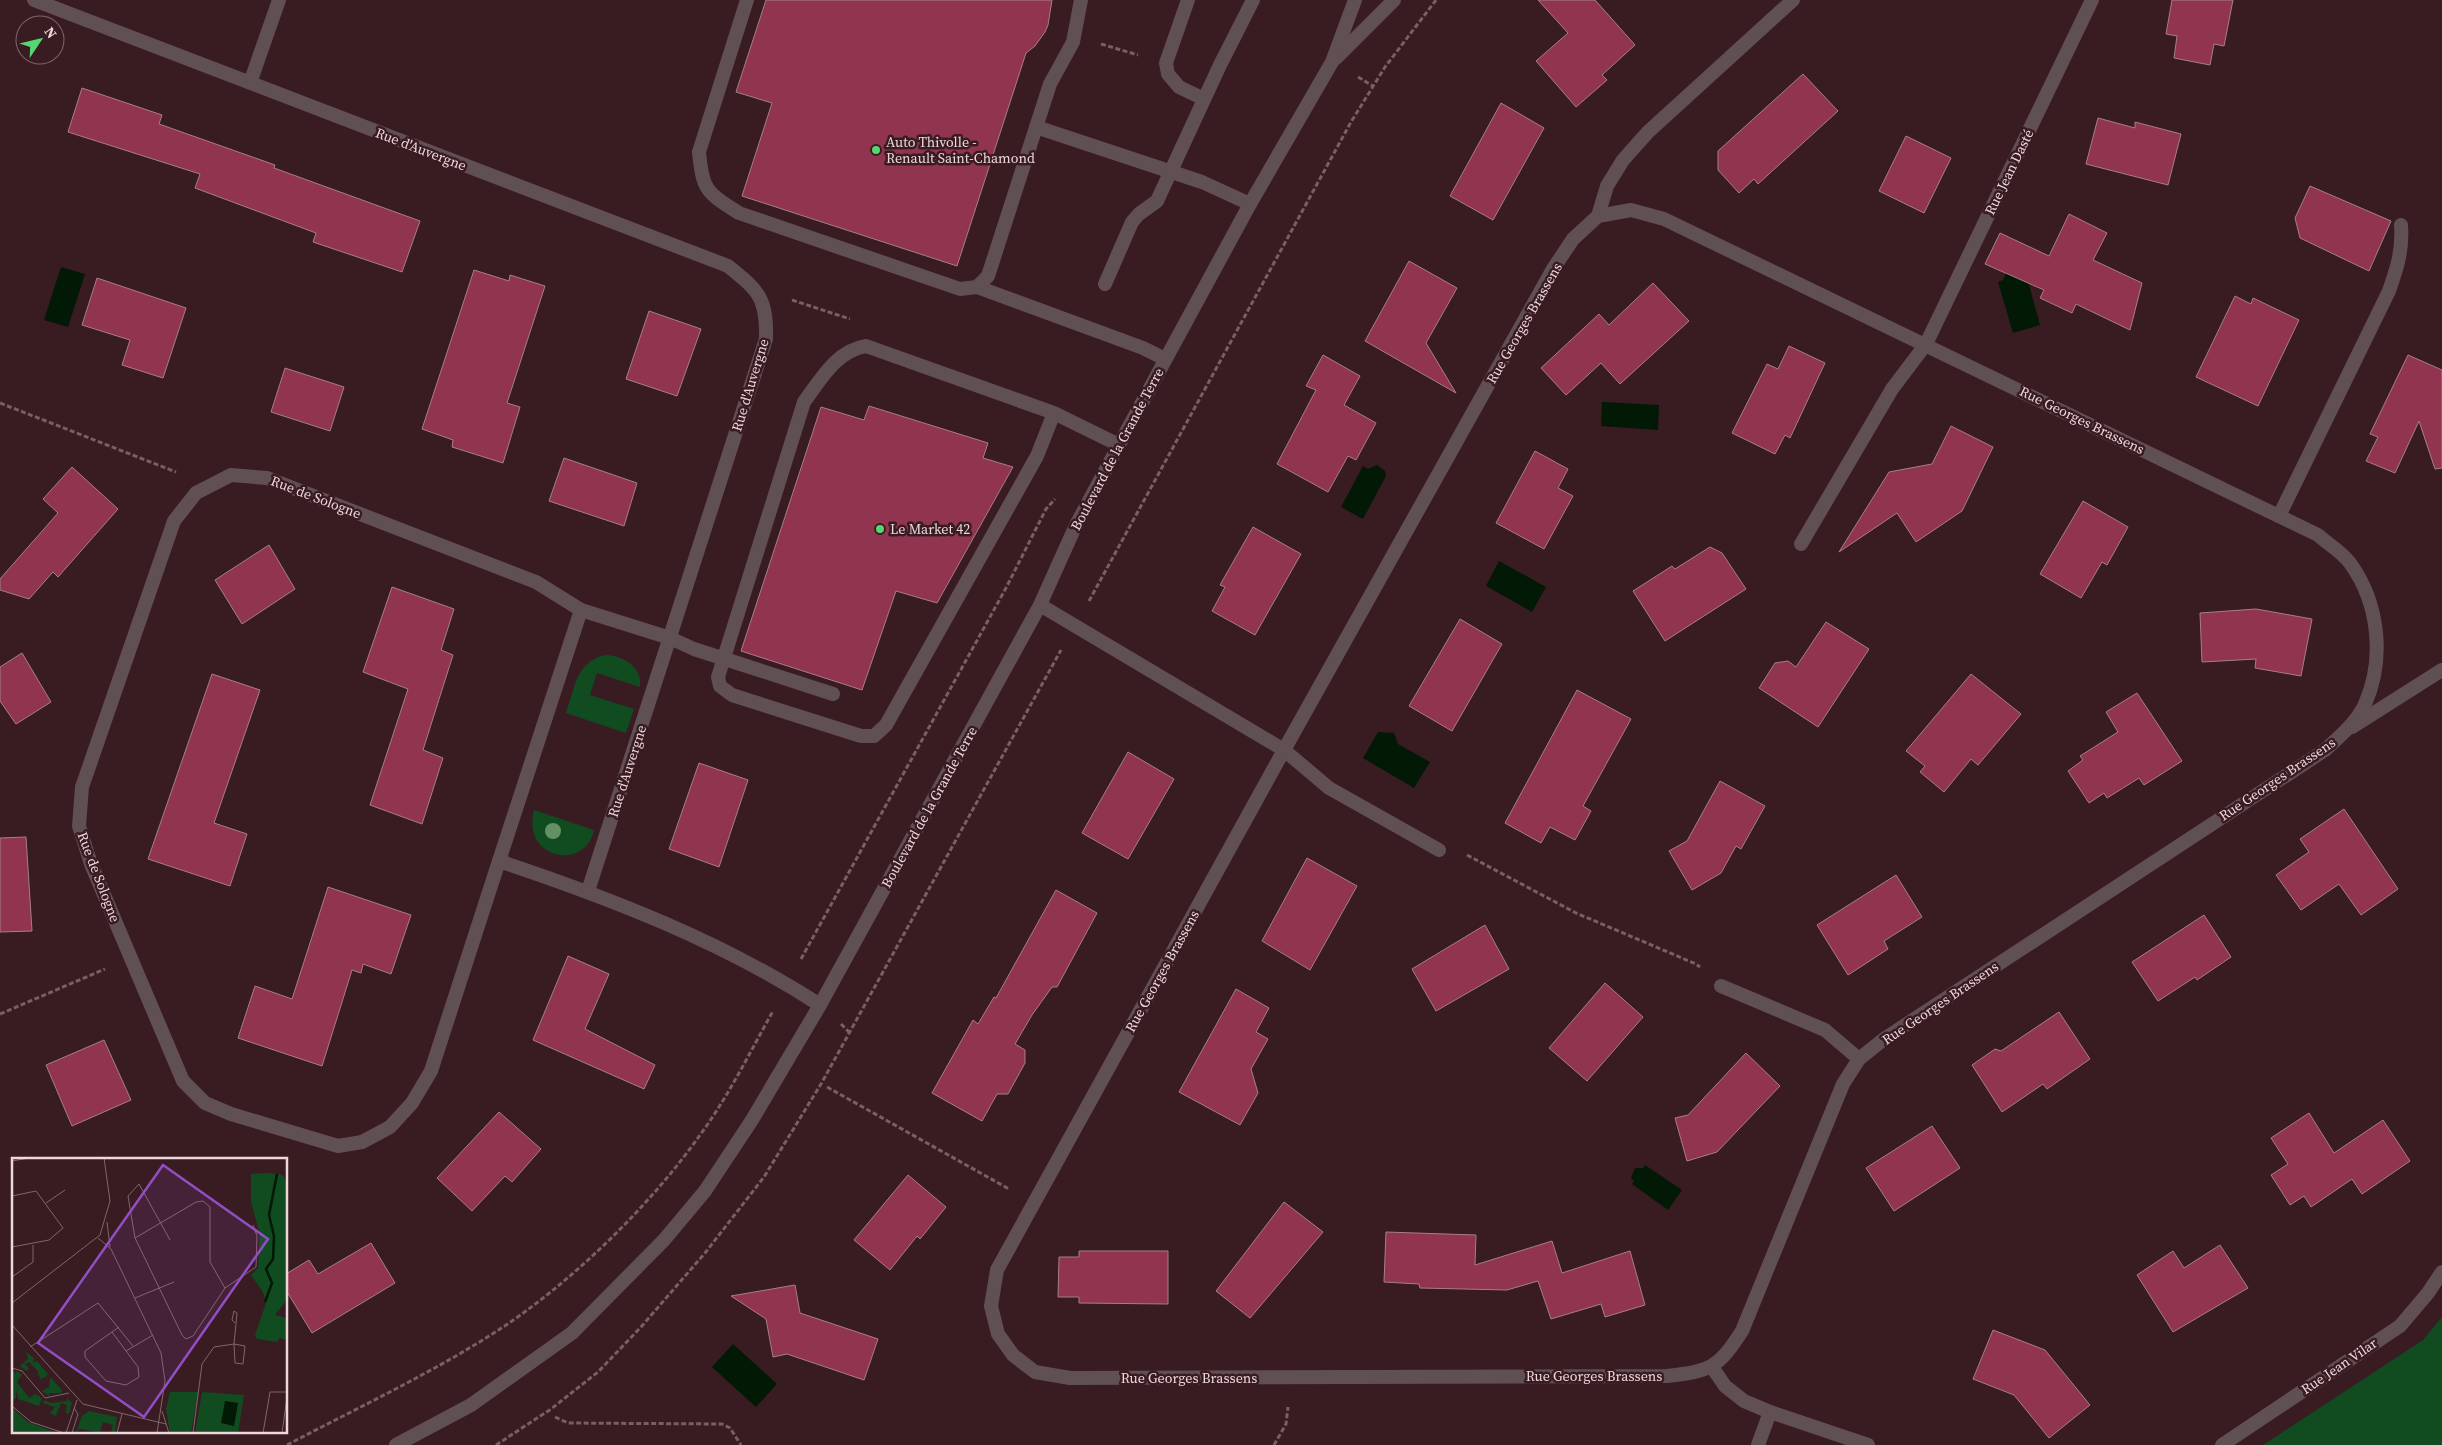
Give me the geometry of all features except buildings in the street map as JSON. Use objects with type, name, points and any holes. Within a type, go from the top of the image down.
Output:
[{"type":"street","name":"Rue d'Auvergne","points":[[34,0],[728,266],[753,287],[766,313],[766,339],[588,891]]},
{"type":"street","points":[[250,83],[279,0]]},
{"type":"street","points":[[747,0],[699,152],[701,177],[712,196],[739,213],[960,288],[977,287],[1143,348],[1165,359]]},
{"type":"street","points":[[977,287],[988,276],[1050,84],[1073,42],[1081,0]]},
{"type":"street","points":[[1188,0],[1166,63],[1168,74],[1179,87],[1204,99]]},
{"type":"street","points":[[1105,284],[1132,222],[1139,214],[1157,201],[1204,99],[1253,0]]},
{"type":"street","name":"Boulevard de la Grande Terre","points":[[396,1445],[471,1405],[572,1333],[664,1240],[705,1191],[752,1120],[820,1005],[1040,605],[1076,526],[1165,359],[1250,204],[1332,62],[1355,0]]},
{"type":"street","name":"Boulevard de la Grande Terre","points":[[1332,62],[1394,0]]},
{"type":"street","points":[[1598,216],[1607,186],[1623,160],[1792,0]]},
{"type":"street","name":"Rue Jean Dasté","points":[[1926,344],[2092,0]]},
{"type":"street","points":[[1036,128],[1202,182],[1250,204]]},
{"type":"street","name":"Rue Georges Brassens","points":[[1631,210],[1664,219],[1926,344],[2318,535],[2349,562],[2368,598],[2376,634],[2376,671],[2364,706],[2346,731],[2325,750],[1884,1039],[1859,1060],[1843,1084],[1742,1331],[1729,1350],[1712,1367],[1667,1376],[1070,1378],[1035,1372],[1013,1355],[998,1334],[991,1306],[997,1270],[1284,750],[1553,269],[1572,239],[1598,216],[1631,210]]},
{"type":"street","points":[[2279,516],[2389,291],[2402,246],[2401,225]]},
{"type":"street","points":[[1801,544],[1892,389],[1926,344]]},
{"type":"street","points":[[1054,413],[1037,456],[886,725],[874,736],[861,736],[732,695],[720,686],[718,677],[804,402],[826,371],[840,356],[854,348],[866,346],[1054,413],[1119,445]]},
{"type":"street","name":"Rue de Sologne","points":[[581,610],[431,1071],[412,1103],[390,1127],[362,1142],[338,1146],[231,1114],[205,1103],[183,1081],[91,864],[79,826],[82,787],[174,521],[196,493],[231,475],[267,478],[536,582],[581,610],[670,638],[724,659],[833,694]]},
{"type":"street","points":[[1040,605],[1284,750],[1329,788],[1439,850]]},
{"type":"street","points":[[2346,731],[2442,670]]},
{"type":"street","points":[[499,861],[588,891],[734,954],[820,1005]]},
{"type":"street","points":[[1721,986],[1825,1030],[1859,1060]]},
{"type":"street","name":"Rue Jean Vilar","points":[[2222,1445],[2400,1326],[2428,1293],[2442,1272]]},
{"type":"street","points":[[1712,1367],[1725,1386],[1744,1401],[1770,1412],[1868,1445]]},
{"type":"street","points":[[1758,1445],[1770,1412]]},
{"type":"path","points":[[1105,45],[1166,63]]},
{"type":"path","points":[[753,287],[850,319],[866,346]]},
{"type":"path","points":[[0,403],[186,476],[196,493]]},
{"type":"path","points":[[287,1445],[452,1359],[498,1331],[530,1308],[604,1245],[656,1191],[701,1134],[744,1063],[1006,588],[1046,509],[1060,494]]},
{"type":"path","points":[[1439,850],[1471,856],[1576,914],[1696,964],[1721,986]]},
{"type":"path","points":[[0,1014],[131,958]]},
{"type":"path","points":[[826,1087],[1034,1204]]},
{"type":"path","points":[[1274,1445],[1286,1424],[1290,1378]]},
{"type":"path","points":[[555,1417],[568,1423],[722,1424],[730,1428],[741,1445]]},
{"type":"green space","points":[[605,655],[618,657],[630,664],[635,668],[640,680],[640,687],[597,673],[590,695],[634,709],[626,733],[566,713],[582,670],[595,658]]},
{"type":"green space","points":[[534,810],[594,830],[588,843],[579,851],[568,855],[556,854],[545,849],[537,840],[532,827]]},
{"type":"green space","points":[[2442,1317],[2442,1445],[2263,1445],[2423,1340]]},
{"type":"shaded area","points":[[61,267],[85,274],[68,327],[44,320]]},
{"type":"shaded area","points":[[2007,272],[2026,274],[2040,325],[2013,333],[1998,282],[2003,280]]},
{"type":"shaded area","points":[[1602,402],[1659,405],[1658,430],[1601,426]]},
{"type":"shaded area","points":[[1377,465],[1385,471],[1386,476],[1363,519],[1341,507],[1363,466],[1368,469]]},
{"type":"shaded area","points":[[1499,561],[1546,587],[1532,612],[1486,586]]},
{"type":"shaded area","points":[[1378,732],[1394,733],[1398,744],[1430,762],[1414,788],[1363,758]]},
{"type":"shaded area","points":[[1645,1165],[1682,1190],[1668,1210],[1632,1184],[1634,1181],[1631,1178],[1635,1168],[1643,1168]]},
{"type":"shaded area","points":[[733,1344],[777,1384],[756,1407],[712,1367]]},
{"type":"place","name":"Auto Thivolle - Renault Saint-Chamond","points":[[876,150]]},
{"type":"place","name":"Le Market 42","points":[[880,529]]}]
